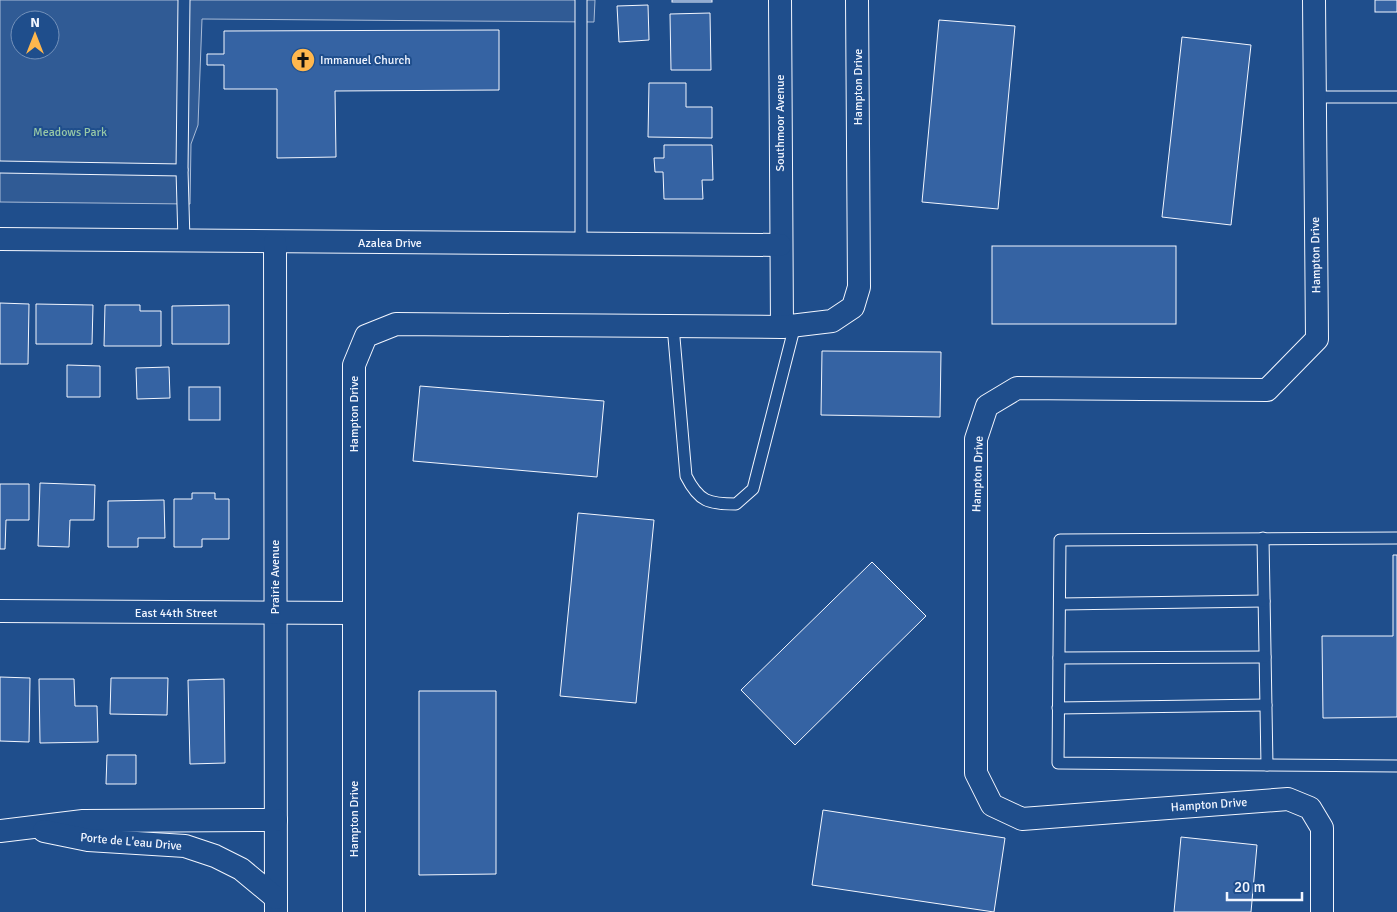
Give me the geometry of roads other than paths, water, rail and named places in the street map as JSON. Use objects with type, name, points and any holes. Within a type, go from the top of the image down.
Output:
[{"type":"street","name":"Southmoor Avenue","points":[[780,0],[780,245]]},
{"type":"street","name":"Hampton Drive","points":[[354,912],[354,365],[366,336],[396,324],[788,326],[832,321],[853,307],[859,287],[857,0]]},
{"type":"street","name":"Hampton Drive","points":[[1314,0],[1317,339],[1267,390],[1017,388],[987,406],[976,439],[976,773],[992,805],[1022,819],[1288,799],[1310,808],[1322,828],[1322,912]]},
{"type":"street","name":"Azalea Drive","points":[[0,239],[780,245]]},
{"type":"street","name":"Prairie Avenue","points":[[276,242],[276,905]]},
{"type":"street","points":[[780,245],[788,326]]},
{"type":"street","name":"East 44th Street","points":[[0,612],[353,613]]},
{"type":"street","name":"Porte de L'eau Drive","points":[[0,831],[83,820],[276,820]]},
{"type":"street","name":"Porte de L'eau Drive","points":[[31,828],[88,840],[185,846],[216,856],[241,869],[276,905]]},
{"type":"lane","points":[[184,0],[182,170],[184,240]]},
{"type":"lane","points":[[581,0],[581,244]]},
{"type":"lane","points":[[1314,97],[1397,97]]},
{"type":"lane","points":[[0,167],[182,170]]},
{"type":"lane","points":[[673,326],[686,476],[694,493],[712,504],[736,504],[753,489],[788,326]]},
{"type":"lane","points":[[1263,538],[1267,765]]},
{"type":"lane","points":[[1397,538],[1060,540],[1058,708],[1058,763],[1397,766]]},
{"type":"lane","points":[[1060,604],[1264,601]]},
{"type":"lane","points":[[1059,658],[1265,657]]},
{"type":"lane","points":[[1058,708],[1266,705]]},
{"type":"place","name":"Immanuel Church","points":[[303,60]]},
{"type":"park label","name":"Meadows Park","points":[[70,132]]}]
